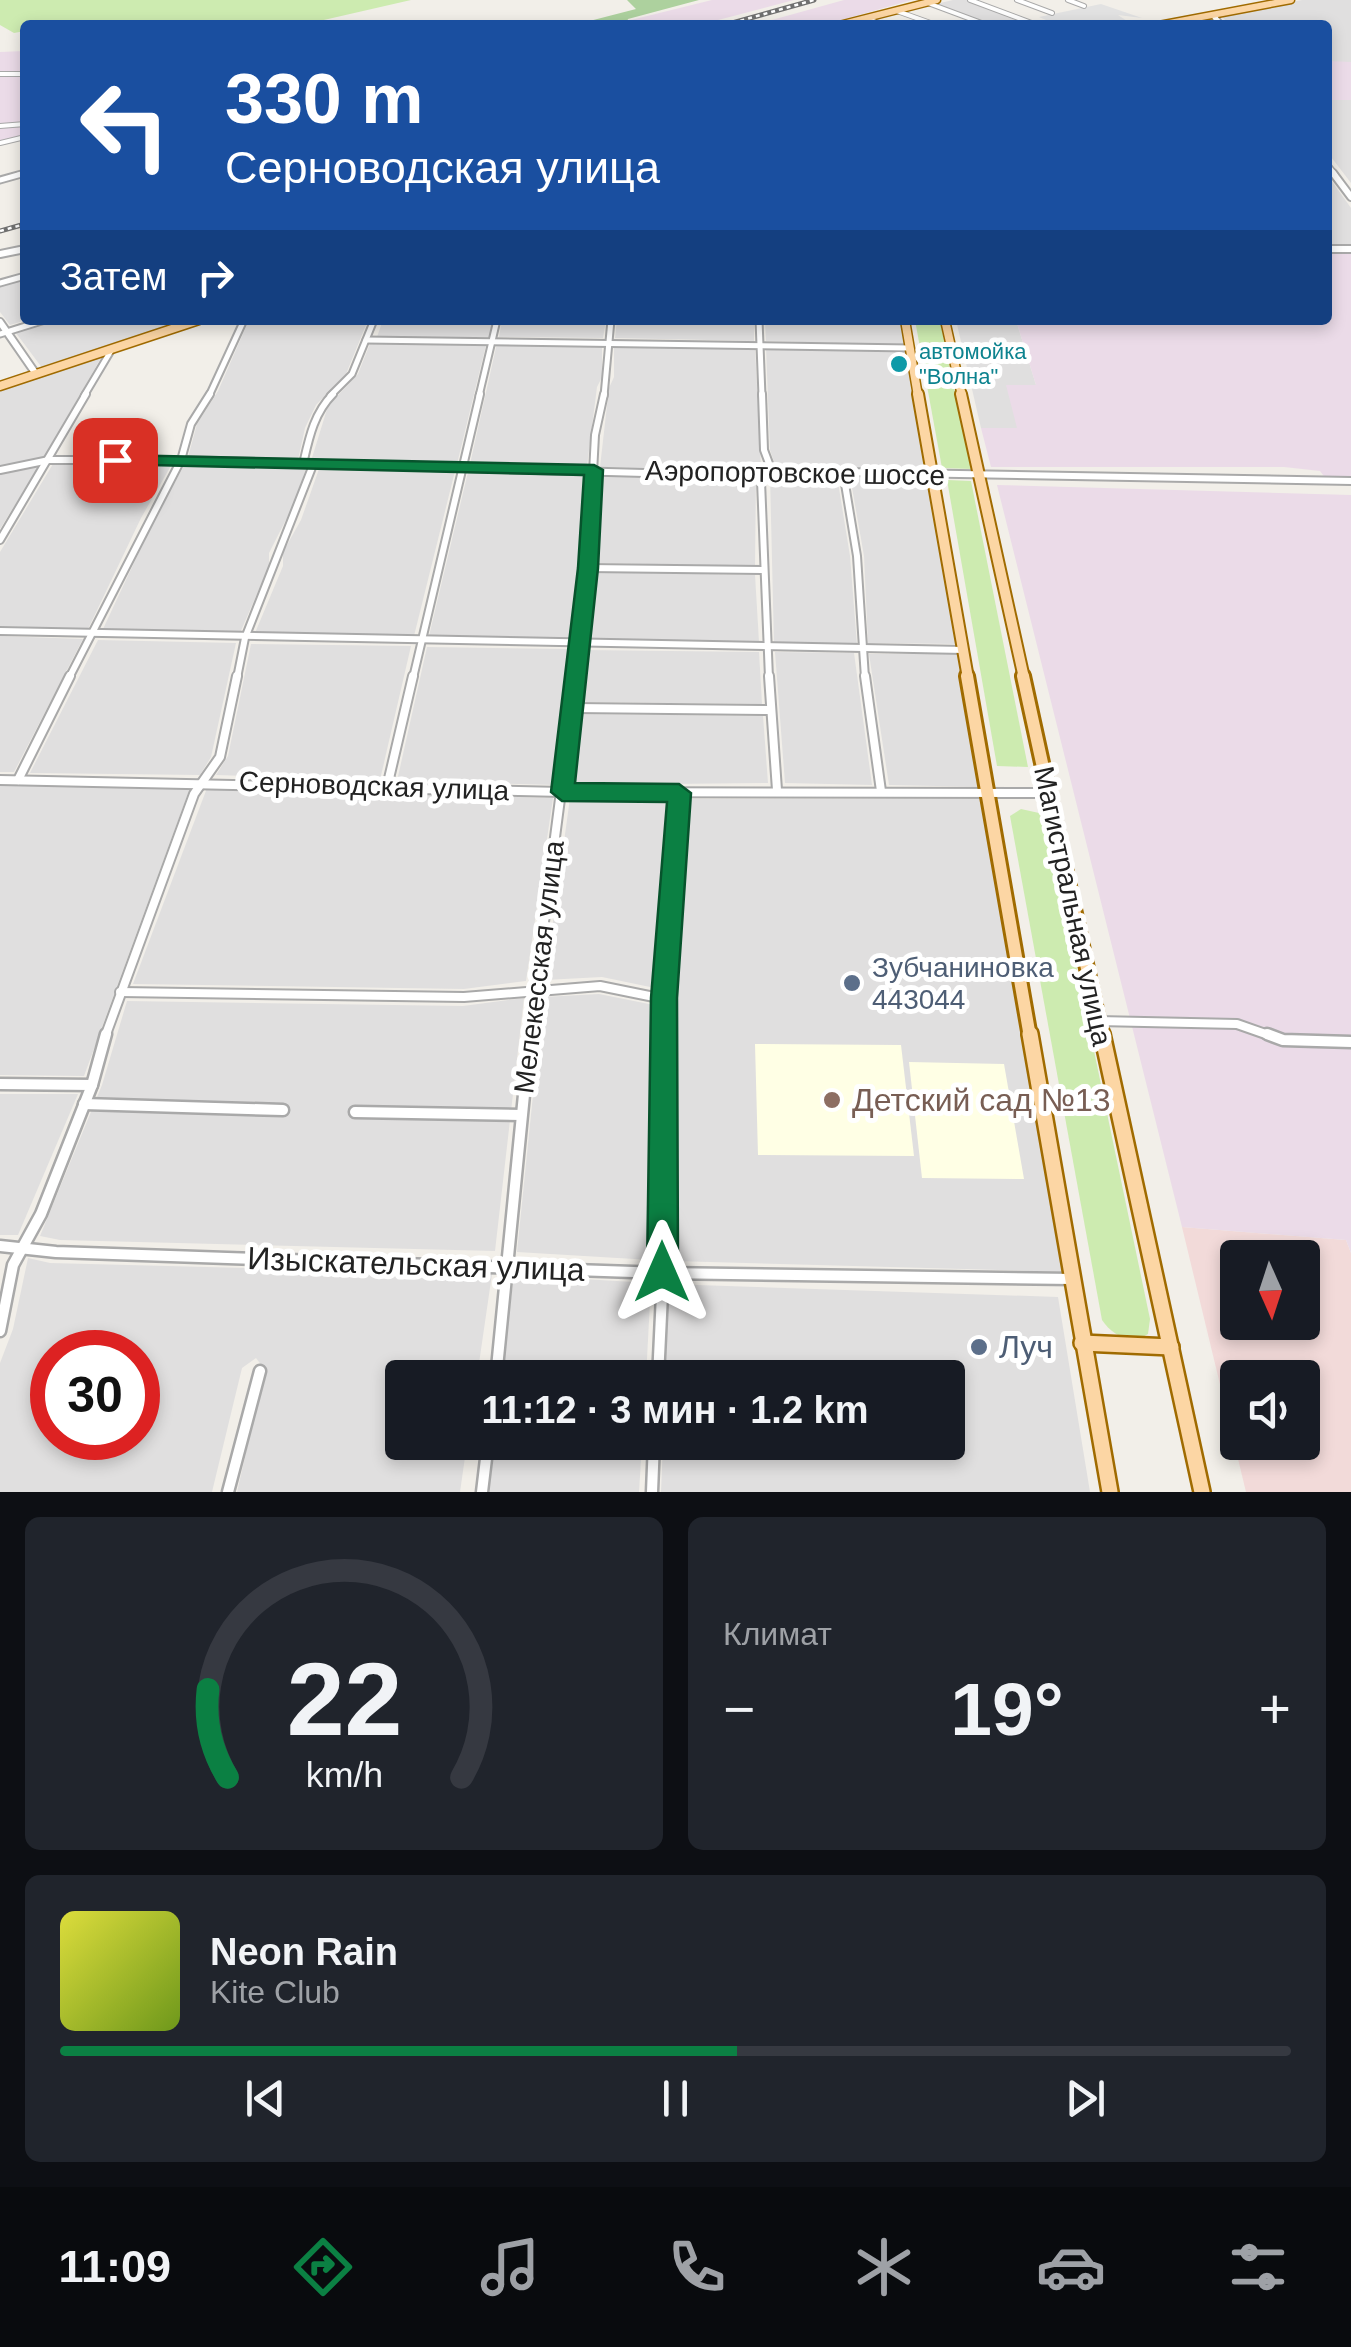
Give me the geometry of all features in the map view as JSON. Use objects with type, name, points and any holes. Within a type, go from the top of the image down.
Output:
[{"type":"main road","points":[[858,20],[937,0]]},
{"type":"main road","points":[[1189,20],[1291,0]]},
{"type":"main road","points":[[0,386],[184,325]]},
{"type":"main road","name":"Магистральная улица","points":[[906,325],[1110,1492]]},
{"type":"main road","name":"Магистральная улица","points":[[946,325],[1202,1492]]},
{"type":"main road","points":[[1082,1343],[1170,1347]]},
{"type":"street","points":[[970,0],[1024,20]]},
{"type":"street","points":[[1017,0],[1052,13]]},
{"type":"street","points":[[1068,0],[1084,6]]},
{"type":"street","points":[[1246,0],[1260,6]]},
{"type":"street","points":[[928,2],[974,20]]},
{"type":"street","points":[[897,10],[923,20]]},
{"type":"street","points":[[1213,15],[1217,20]]},
{"type":"street","points":[[866,18],[871,20]]},
{"type":"street","points":[[1332,171],[1351,196]]},
{"type":"street","points":[[0,322],[36,374]]},
{"type":"street","points":[[4,333],[29,325]]},
{"type":"street","points":[[167,331],[172,325]]},
{"type":"street","points":[[18,780],[148,518],[181,460],[191,424],[212,391],[242,325]]},
{"type":"street","points":[[0,1331],[13,1265],[41,1214],[92,1085],[120,992],[194,794],[220,757],[245,638],[276,566],[276,553],[302,502],[312,428],[322,405],[352,374],[372,325]]},
{"type":"street","points":[[387,787],[496,325]]},
{"type":"street","name":"Мелекесская улица","points":[[498,1360],[534,989],[574,708],[577,644],[588,568],[595,435],[608,377],[610,325]]},
{"type":"street","points":[[759,325],[764,450],[770,466],[760,481],[762,570],[777,790]]},
{"type":"street","points":[[366,340],[910,348]]},
{"type":"street","points":[[0,540],[112,349]]},
{"type":"street","name":"Аэропортовское шоссе","points":[[0,470],[49,460],[181,460],[717,475],[843,472],[1351,481]]},
{"type":"street","points":[[843,472],[857,556],[861,648],[881,791]]},
{"type":"street","points":[[588,568],[762,570]]},
{"type":"street","points":[[0,631],[964,650]]},
{"type":"street","points":[[574,708],[770,710]]},
{"type":"street","name":"Серноводская улица","points":[[0,780],[562,792],[1048,793]]},
{"type":"street","points":[[659,1360],[664,998],[679,793]]},
{"type":"street","points":[[120,992],[464,997],[600,986],[664,998]]},
{"type":"street","points":[[1098,1021],[1237,1024],[1283,1040],[1351,1042]]},
{"type":"street","points":[[0,1084],[92,1085]]},
{"type":"street","points":[[84,1104],[283,1110]]},
{"type":"street","points":[[354,1112],[520,1115]]},
{"type":"street","name":"Изыскательская улица","points":[[0,1246],[56,1252],[662,1272],[1073,1280]]},
{"type":"street","points":[[228,1492],[260,1371]]},
{"type":"street","points":[[482,1492],[486,1460]]},
{"type":"street","points":[[652,1492],[653,1460]]},
{"type":"shaded area","points":[[712,0],[794,0],[718,20],[631,20]]},
{"type":"shaded area","points":[[844,0],[912,0],[841,20],[772,20]]},
{"type":"shaded area","points":[[968,0],[1022,20],[977,20],[936,4]]},
{"type":"shaded area","points":[[1302,0],[1351,0],[1351,183],[1332,158],[1332,20],[1225,20],[1221,15]]},
{"type":"shaded area","points":[[1101,4],[1142,18],[1118,15],[1126,20],[1046,20],[1039,17]]},
{"type":"shaded area","points":[[20,51],[20,139],[0,144],[0,52]]},
{"type":"shaded area","points":[[1332,61],[1351,62],[1351,100],[1332,100]]},
{"type":"shaded area","points":[[1332,182],[1351,208],[1351,246],[1332,246]]},
{"type":"shaded area","points":[[1332,254],[1351,254],[1351,485],[1330,484],[1320,471],[1284,467],[991,467],[981,428],[1017,428],[1006,385],[1036,385],[1018,325],[1332,325]]},
{"type":"shaded area","points":[[20,279],[20,322],[10,325],[0,312],[0,285]]},
{"type":"shaded area","points":[[41,325],[168,325],[163,330],[43,369],[16,333]]},
{"type":"shaded area","points":[[247,325],[366,325],[346,374],[316,405],[305,428],[298,460],[188,457],[197,424],[218,391]]},
{"type":"shaded area","points":[[381,325],[494,325],[491,337],[377,337]]},
{"type":"shaded area","points":[[501,325],[605,325],[603,338],[499,337]]},
{"type":"shaded area","points":[[616,325],[754,325],[754,341],[615,338]]},
{"type":"shaded area","points":[[765,325],[903,325],[907,345],[766,341]]},
{"type":"shaded area","points":[[957,325],[1018,325],[1036,385],[1018,428],[981,428]]},
{"type":"shaded area","points":[[371,341],[487,341],[457,464],[311,461],[328,406],[358,374]]},
{"type":"shaded area","points":[[497,343],[602,344],[602,377],[597,387],[587,466],[470,464]]},
{"type":"shaded area","points":[[614,344],[755,347],[761,468],[717,471],[600,467],[609,388],[614,377]]},
{"type":"shaded area","points":[[766,347],[908,351],[930,469],[776,468],[770,450]]},
{"type":"shaded area","points":[[102,356],[44,458],[0,466],[0,390]]},
{"type":"shaded area","points":[[53,464],[172,464],[141,518],[88,629],[0,626],[0,552]]},
{"type":"shaded area","points":[[185,464],[306,468],[240,633],[103,629],[155,518]]},
{"type":"shaded area","points":[[39,466],[0,529],[0,474]]},
{"type":"shaded area","points":[[319,469],[455,471],[414,636],[255,633],[283,566],[283,552],[301,520]]},
{"type":"shaded area","points":[[468,472],[587,474],[581,567],[570,639],[429,636]]},
{"type":"shaded area","points":[[600,474],[716,479],[756,476],[755,566],[596,563]]},
{"type":"shaded area","points":[[770,475],[837,476],[850,556],[857,645],[774,644]]},
{"type":"shaded area","points":[[850,476],[931,477],[960,644],[868,643],[864,556]]},
{"type":"shaded area","points":[[997,485],[1351,495],[1351,1253],[1346,1240],[1182,1227]]},
{"type":"shaded area","points":[[595,572],[755,575],[759,642],[585,639]]},
{"type":"shaded area","points":[[0,636],[83,639],[14,772],[0,772]]},
{"type":"shaded area","points":[[98,640],[236,643],[211,757],[200,775],[30,773]]},
{"type":"shaded area","points":[[251,644],[411,646],[380,780],[216,775],[228,756]]},
{"type":"shaded area","points":[[427,647],[569,649],[555,785],[397,781]]},
{"type":"shaded area","points":[[584,650],[759,652],[762,704],[582,702]]},
{"type":"shaded area","points":[[775,652],[854,653],[872,785],[785,783]]},
{"type":"shaded area","points":[[869,654],[962,654],[984,787],[889,785]]},
{"type":"shaded area","points":[[581,714],[763,716],[768,783],[572,785]]},
{"type":"shaded area","points":[[0,785],[190,788],[84,1076],[0,1075]]},
{"type":"shaded area","points":[[207,788],[553,798],[526,981],[464,989],[133,984]]},
{"type":"shaded area","points":[[570,798],[670,799],[655,988],[602,977],[545,980]]},
{"type":"shaded area","points":[[687,799],[986,799],[1068,1272],[674,1261],[674,999]]},
{"type":"shaded area","points":[[599,994],[654,1005],[651,1260],[517,1252],[543,997]]},
{"type":"shaded area","points":[[524,998],[495,1251],[60,1240],[40,1236],[102,1085],[127,1001],[463,1006]]},
{"type":"shaded area","name":"Детский сад №13","points":[[755,1044],[901,1045],[914,1156],[758,1155]]},
{"type":"shaded area","points":[[909,1062],[1004,1064],[1024,1179],[922,1178]]},
{"type":"shaded area","points":[[0,1094],[78,1094],[18,1235],[0,1235]]},
{"type":"shaded area","points":[[1182,1227],[1346,1240],[1351,1253],[1351,1492],[1246,1492],[1238,1460],[1320,1460],[1320,1360],[1220,1360],[1220,1384]]},
{"type":"shaded area","points":[[28,1258],[50,1263],[492,1274],[479,1360],[385,1360],[385,1460],[465,1460],[460,1492],[237,1492],[265,1370],[256,1358],[242,1368],[212,1492],[0,1492],[0,1363],[13,1329]]},
{"type":"shaded area","points":[[514,1275],[651,1283],[647,1360],[503,1360]]},
{"type":"shaded area","points":[[668,1284],[1058,1297],[1090,1492],[661,1492],[662,1460],[965,1460],[965,1360],[666,1360]]},
{"type":"shaded area","points":[[490,1460],[641,1460],[639,1492],[486,1492]]},
{"type":"green space","points":[[0,0],[411,0],[324,20],[20,20],[20,32],[14,33],[0,25]]},
{"type":"green space","points":[[627,0],[699,0],[628,20],[593,20],[636,9]]},
{"type":"green space","points":[[916,325],[941,325],[971,469],[942,468]]},
{"type":"green space","points":[[947,480],[971,481],[1028,767],[997,766]]},
{"type":"green space","points":[[1021,809],[1039,813],[1047,826],[1150,1319],[1148,1334],[1135,1339],[1117,1334],[1102,1320],[1010,816]]},
{"type":"railway","points":[[743,20],[814,0]]},
{"type":"railway","points":[[0,231],[20,225]]},
{"type":"place","name":"автомойка \"Волна\"","points":[[899,364]]},
{"type":"place","name":"Зубчаниновка 443044","points":[[852,983]]},
{"type":"place","name":"Детский сад №13","points":[[832,1100]]},
{"type":"place","name":"Луч","points":[[979,1347]]},
{"type":"route","points":[[115,460],[594,470],[588,568],[562,792],[679,793],[664,998],[662,1272]]}]
